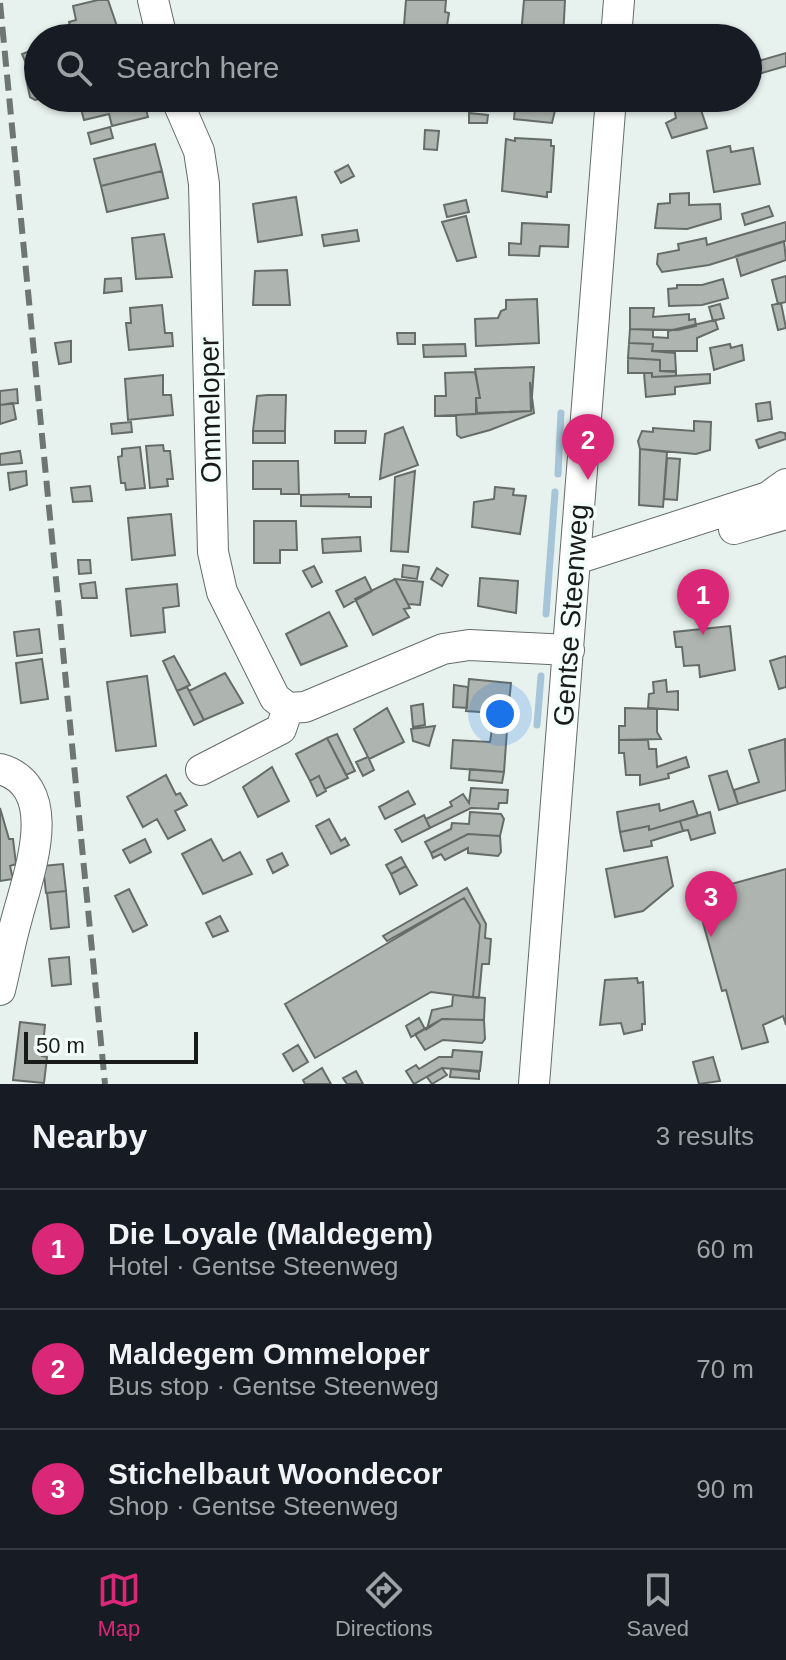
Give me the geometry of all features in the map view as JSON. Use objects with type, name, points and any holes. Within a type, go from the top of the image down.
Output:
[{"type":"street","points":[[153,0],[159,24]]},
{"type":"street","points":[[617,24],[619,0]]},
{"type":"street","name":"Ommeloper","points":[[182,112],[199,151],[204,184],[213,552],[222,592],[275,698],[288,708]]},
{"type":"street","name":"Gentse Steenweg","points":[[534,1084],[610,112]]},
{"type":"street","points":[[575,567],[768,497],[786,484]]},
{"type":"street","points":[[575,567],[786,514]]},
{"type":"street","points":[[201,770],[281,729],[288,708],[305,707],[443,649],[469,645],[569,650]]},
{"type":"street","points":[[0,769],[15,774],[30,791],[35,806],[36,839],[0,990]]},
{"type":"building","points":[[108,0],[116,24],[70,24],[76,20],[73,6]]},
{"type":"building","points":[[406,0],[446,0],[447,24],[404,24]]},
{"type":"building","points":[[524,0],[565,0],[564,24],[522,24]]},
{"type":"building","points":[[786,53],[786,66],[762,73],[762,60]]},
{"type":"building","points":[[82,112],[147,112],[148,117],[112,126],[109,114],[84,120]]},
{"type":"building","points":[[515,112],[555,112],[552,123],[514,119]]},
{"type":"building","points":[[675,112],[702,112],[707,128],[672,138],[666,123],[676,118]]},
{"type":"building","points":[[469,113],[488,115],[487,123],[469,123]]},
{"type":"building","points":[[110,127],[113,138],[91,144],[88,133]]},
{"type":"building","points":[[425,130],[439,131],[437,150],[424,149]]},
{"type":"building","points":[[515,138],[551,140],[551,146],[554,146],[551,192],[547,192],[547,197],[502,191],[506,139],[515,141]]},
{"type":"building","points":[[155,144],[162,171],[101,186],[94,159]]},
{"type":"building","points":[[730,146],[731,152],[753,148],[760,184],[714,192],[707,151]]},
{"type":"building","points":[[348,165],[354,176],[341,183],[335,172]]},
{"type":"building","points":[[162,171],[168,198],[107,212],[101,186]]},
{"type":"building","points":[[689,193],[689,205],[720,204],[721,219],[687,229],[655,228],[658,204],[670,203],[670,194]]},
{"type":"building","points":[[296,197],[302,235],[258,242],[253,204]]},
{"type":"building","points":[[466,200],[469,212],[447,217],[444,205]]},
{"type":"building","points":[[769,206],[773,216],[745,225],[742,214]]},
{"type":"building","points":[[466,216],[476,257],[457,261],[442,222]]},
{"type":"building","points":[[786,222],[786,241],[709,265],[662,272],[657,264],[658,254],[679,250],[678,244],[706,238],[707,245]]},
{"type":"building","points":[[522,223],[569,225],[568,247],[540,246],[539,256],[509,255],[509,243],[521,244]]},
{"type":"building","points":[[357,230],[359,241],[324,246],[322,235]]},
{"type":"building","points":[[164,234],[172,277],[136,279],[132,238]]},
{"type":"building","points":[[784,241],[786,260],[741,276],[736,256]]},
{"type":"building","points":[[287,270],[290,305],[253,305],[255,271]]},
{"type":"building","points":[[786,276],[786,302],[778,304],[772,280]]},
{"type":"building","points":[[121,278],[122,291],[104,293],[105,279]]},
{"type":"building","points":[[723,279],[728,298],[702,305],[669,306],[668,289]]},
{"type":"building","points":[[537,299],[539,343],[476,346],[475,319],[498,318],[501,311],[506,309],[506,300]]},
{"type":"building","points":[[781,303],[786,328],[778,330],[772,305]]},
{"type":"building","points":[[720,304],[724,318],[713,321],[709,307]]},
{"type":"building","points":[[162,305],[165,333],[172,333],[173,346],[129,350],[126,323],[131,323],[130,308]]},
{"type":"building","points":[[630,308],[654,308],[653,317],[689,314],[689,320],[695,319],[696,326],[678,330],[630,329]]},
{"type":"building","points":[[715,320],[718,329],[697,338],[697,351],[652,351],[653,344],[629,343],[630,329],[653,330],[653,337],[668,338],[668,331]]},
{"type":"building","points":[[397,333],[415,333],[415,344],[398,344]]},
{"type":"building","points":[[71,341],[71,362],[59,364],[55,343]]},
{"type":"building","points":[[629,343],[653,344],[652,351],[675,353],[676,371],[660,371],[660,360],[628,358]]},
{"type":"building","points":[[465,344],[466,356],[424,357],[423,345]]},
{"type":"building","points":[[730,344],[731,348],[742,345],[744,360],[714,370],[710,348]]},
{"type":"building","points":[[628,358],[660,360],[660,371],[676,372],[676,376],[652,377],[652,373],[628,373]]},
{"type":"building","points":[[534,367],[531,411],[476,413],[476,398],[480,398],[475,369]]},
{"type":"building","points":[[475,372],[480,398],[476,398],[477,414],[435,416],[435,396],[446,396],[445,373]]},
{"type":"building","points":[[644,373],[652,373],[652,377],[710,374],[710,383],[675,387],[675,394],[646,397]]},
{"type":"building","points":[[163,375],[163,395],[171,395],[173,415],[128,420],[125,379]]},
{"type":"building","points":[[530,382],[534,413],[490,430],[461,438],[457,435],[456,415],[531,411]]},
{"type":"building","points":[[17,389],[18,403],[0,405],[0,391]]},
{"type":"building","points":[[286,395],[285,431],[253,431],[257,396]]},
{"type":"building","points":[[770,402],[772,419],[758,421],[756,404]]},
{"type":"building","points":[[13,403],[16,419],[0,424],[0,405]]},
{"type":"building","points":[[694,421],[711,422],[710,450],[696,454],[640,449],[638,441],[642,431],[653,432],[653,428],[694,431]]},
{"type":"building","points":[[131,422],[132,432],[112,434],[111,424]]},
{"type":"building","points":[[403,427],[418,465],[380,479],[385,434]]},
{"type":"building","points":[[253,431],[285,431],[285,443],[253,443]]},
{"type":"building","points":[[335,431],[366,431],[365,443],[335,443]]},
{"type":"building","points":[[785,433],[786,439],[759,448],[756,440]]},
{"type":"building","points":[[163,445],[164,451],[170,451],[173,479],[167,479],[168,486],[150,488],[146,446]]},
{"type":"building","points":[[140,447],[145,488],[126,490],[125,483],[121,483],[118,457],[122,456],[122,449]]},
{"type":"building","points":[[640,449],[667,452],[663,507],[639,505]]},
{"type":"building","points":[[20,451],[22,463],[0,465],[0,454]]},
{"type":"building","points":[[667,458],[680,459],[677,500],[664,499]]},
{"type":"building","points":[[253,461],[298,461],[299,494],[281,494],[281,489],[253,489]]},
{"type":"building","points":[[26,471],[27,485],[10,490],[8,473]]},
{"type":"building","points":[[415,471],[408,552],[391,551],[395,477]]},
{"type":"building","points":[[90,486],[92,501],[73,502],[71,488]]},
{"type":"building","points":[[495,487],[514,489],[513,495],[526,496],[520,534],[472,527],[474,502],[494,499]]},
{"type":"building","points":[[349,494],[349,497],[371,497],[371,507],[301,506],[301,495]]},
{"type":"building","points":[[171,514],[175,555],[132,560],[128,518]]},
{"type":"building","points":[[254,521],[296,521],[297,550],[280,550],[280,563],[254,563]]},
{"type":"building","points":[[360,537],[361,551],[323,553],[322,539]]},
{"type":"building","points":[[78,560],[90,560],[91,573],[79,574]]},
{"type":"building","points":[[403,565],[419,567],[417,579],[402,577]]},
{"type":"building","points":[[314,566],[322,582],[312,587],[303,571]]},
{"type":"building","points":[[437,568],[448,575],[442,586],[431,579]]},
{"type":"building","points":[[365,577],[372,591],[344,607],[336,591]]},
{"type":"building","points":[[480,578],[518,581],[516,613],[478,606]]},
{"type":"building","points":[[395,579],[410,608],[404,609],[409,617],[373,635],[355,599]]},
{"type":"building","points":[[395,579],[423,582],[420,605],[408,604]]},
{"type":"building","points":[[95,582],[97,598],[82,598],[80,584]]},
{"type":"building","points":[[177,584],[179,606],[163,608],[165,632],[131,636],[126,589]]},
{"type":"building","points":[[329,612],[347,646],[301,665],[286,634]]},
{"type":"building","points":[[730,626],[735,670],[700,677],[699,665],[684,666],[682,647],[676,647],[674,632]]},
{"type":"building","points":[[39,629],[42,653],[17,656],[14,632]]},
{"type":"building","points":[[174,656],[190,685],[177,691],[163,661]]},
{"type":"building","points":[[786,656],[786,687],[779,689],[770,661]]},
{"type":"building","points":[[42,659],[48,699],[21,703],[16,663]]},
{"type":"building","points":[[225,673],[243,703],[204,720],[189,691]]},
{"type":"building","points":[[147,676],[156,746],[116,751],[107,682]]},
{"type":"building","points":[[469,679],[511,683],[508,714],[466,711]]},
{"type":"building","points":[[666,680],[667,692],[678,691],[678,710],[648,708],[649,694],[654,693],[653,682]]},
{"type":"building","points":[[454,685],[468,687],[467,708],[453,707]]},
{"type":"building","points":[[187,687],[204,720],[194,725],[177,691]]},
{"type":"building","points":[[423,704],[425,725],[413,727],[411,706]]},
{"type":"building","points":[[387,708],[404,742],[369,759],[374,770],[363,776],[356,762],[368,757],[354,729]]},
{"type":"building","points":[[625,708],[657,709],[657,732],[661,739],[619,740],[619,726],[625,726]]},
{"type":"building","points":[[435,726],[429,746],[413,741],[411,729]]},
{"type":"building","points":[[492,729],[507,730],[504,772],[451,768],[453,740],[490,742]]},
{"type":"building","points":[[337,734],[355,771],[346,775],[327,738]]},
{"type":"building","points":[[327,738],[348,778],[325,789],[319,776],[310,781],[296,754]]},
{"type":"building","points":[[785,739],[786,790],[738,804],[734,790],[759,782],[749,750]]},
{"type":"building","points":[[619,740],[648,740],[649,749],[656,749],[657,767],[686,757],[689,767],[668,774],[669,778],[640,785],[640,775],[626,775],[624,753],[619,753]]},
{"type":"building","points":[[272,767],[289,801],[258,817],[243,787]]},
{"type":"building","points":[[470,769],[504,772],[502,783],[469,780]]},
{"type":"building","points":[[727,771],[738,804],[719,810],[709,776]]},
{"type":"building","points":[[166,775],[176,795],[180,793],[187,805],[175,811],[185,830],[168,839],[157,819],[143,827],[127,797]]},
{"type":"building","points":[[319,776],[326,791],[317,796],[310,781]]},
{"type":"building","points":[[471,788],[508,790],[507,803],[499,803],[498,809],[471,808],[430,828],[426,819],[452,806],[450,802],[463,794],[469,803]]},
{"type":"building","points":[[408,791],[415,804],[385,819],[379,807]]},
{"type":"building","points":[[693,801],[698,816],[649,830],[649,826],[620,832],[617,812],[659,804],[660,811]]},
{"type":"building","points":[[0,808],[9,839],[13,839],[16,864],[10,866],[13,879],[0,881]]},
{"type":"building","points":[[470,812],[501,814],[504,819],[500,836],[468,834],[431,853],[425,842],[451,829],[452,823],[469,824]]},
{"type":"building","points":[[710,812],[715,833],[691,840],[688,830],[683,831],[680,821]]},
{"type":"building","points":[[424,815],[430,828],[402,842],[395,830]]},
{"type":"building","points":[[329,819],[341,841],[345,838],[349,845],[331,854],[316,826]]},
{"type":"building","points":[[680,821],[683,831],[651,841],[652,846],[624,851],[620,832],[649,826],[649,830]]},
{"type":"building","points":[[468,834],[500,836],[501,852],[498,856],[468,853],[468,848],[445,860],[441,854],[433,858],[431,853]]},
{"type":"building","points":[[145,839],[151,852],[130,863],[123,850]]},
{"type":"building","points":[[211,839],[223,861],[240,852],[252,874],[203,894],[182,854]]},
{"type":"building","points":[[282,853],[288,865],[273,873],[267,860]]},
{"type":"building","points":[[401,857],[406,866],[391,874],[386,865]]},
{"type":"building","points":[[667,857],[673,886],[643,911],[615,917],[606,869]]},
{"type":"building","points":[[63,864],[66,891],[46,893],[43,866]]},
{"type":"building","points":[[406,866],[417,885],[400,894],[391,874]]},
{"type":"building","points":[[786,869],[786,1025],[783,1016],[763,1025],[768,1042],[742,1049],[695,894]]},
{"type":"building","points":[[467,888],[486,924],[485,938],[491,939],[489,964],[482,964],[479,997],[473,997],[480,925],[464,898],[387,941],[383,936]]},
{"type":"building","points":[[129,889],[147,925],[133,932],[115,896]]},
{"type":"building","points":[[66,891],[69,927],[51,929],[47,893]]},
{"type":"building","points":[[464,898],[480,925],[473,997],[479,998],[431,992],[315,1058],[285,1004]]},
{"type":"building","points":[[220,916],[228,931],[213,937],[206,923]]},
{"type":"building","points":[[69,957],[71,984],[52,986],[49,959]]},
{"type":"building","points":[[637,978],[638,983],[643,982],[645,1024],[642,1024],[642,1030],[624,1034],[621,1023],[600,1025],[605,980]]},
{"type":"building","points":[[453,995],[485,998],[484,1020],[442,1019],[427,1029],[432,1010],[452,1006]]},
{"type":"building","points":[[419,1018],[425,1029],[411,1037],[406,1026]]},
{"type":"building","points":[[442,1019],[484,1020],[485,1039],[482,1043],[443,1040],[425,1050],[415,1034]]},
{"type":"building","points":[[20,1022],[45,1025],[42,1056],[47,1057],[44,1083],[13,1080]]},
{"type":"building","points":[[298,1045],[308,1062],[293,1071],[283,1054]]},
{"type":"building","points":[[453,1050],[482,1052],[480,1071],[442,1068],[414,1084],[406,1071],[416,1065],[419,1069],[439,1057],[452,1057]]},
{"type":"building","points":[[713,1057],[720,1081],[699,1084],[693,1062]]},
{"type":"building","points":[[322,1068],[331,1084],[305,1084],[303,1080]]},
{"type":"building","points":[[442,1068],[447,1075],[432,1084],[427,1077]]},
{"type":"building","points":[[451,1069],[479,1072],[479,1079],[450,1077]]},
{"type":"building","points":[[356,1071],[363,1084],[347,1084],[343,1078]]},
{"type":"waterway","points":[[558,474],[561,413]]},
{"type":"waterway","points":[[546,614],[555,492]]},
{"type":"waterway","points":[[537,725],[541,676]]},
{"type":"railway","points":[[0,3],[105,1084]]},
{"type":"place","name":"Maldegem Ommeloper","points":[[588,480]]},
{"type":"place","name":"Die Loyale (Maldegem)","points":[[703,635]]},
{"type":"place","name":"Stichelbaut Woondecor","points":[[711,937]]}]
